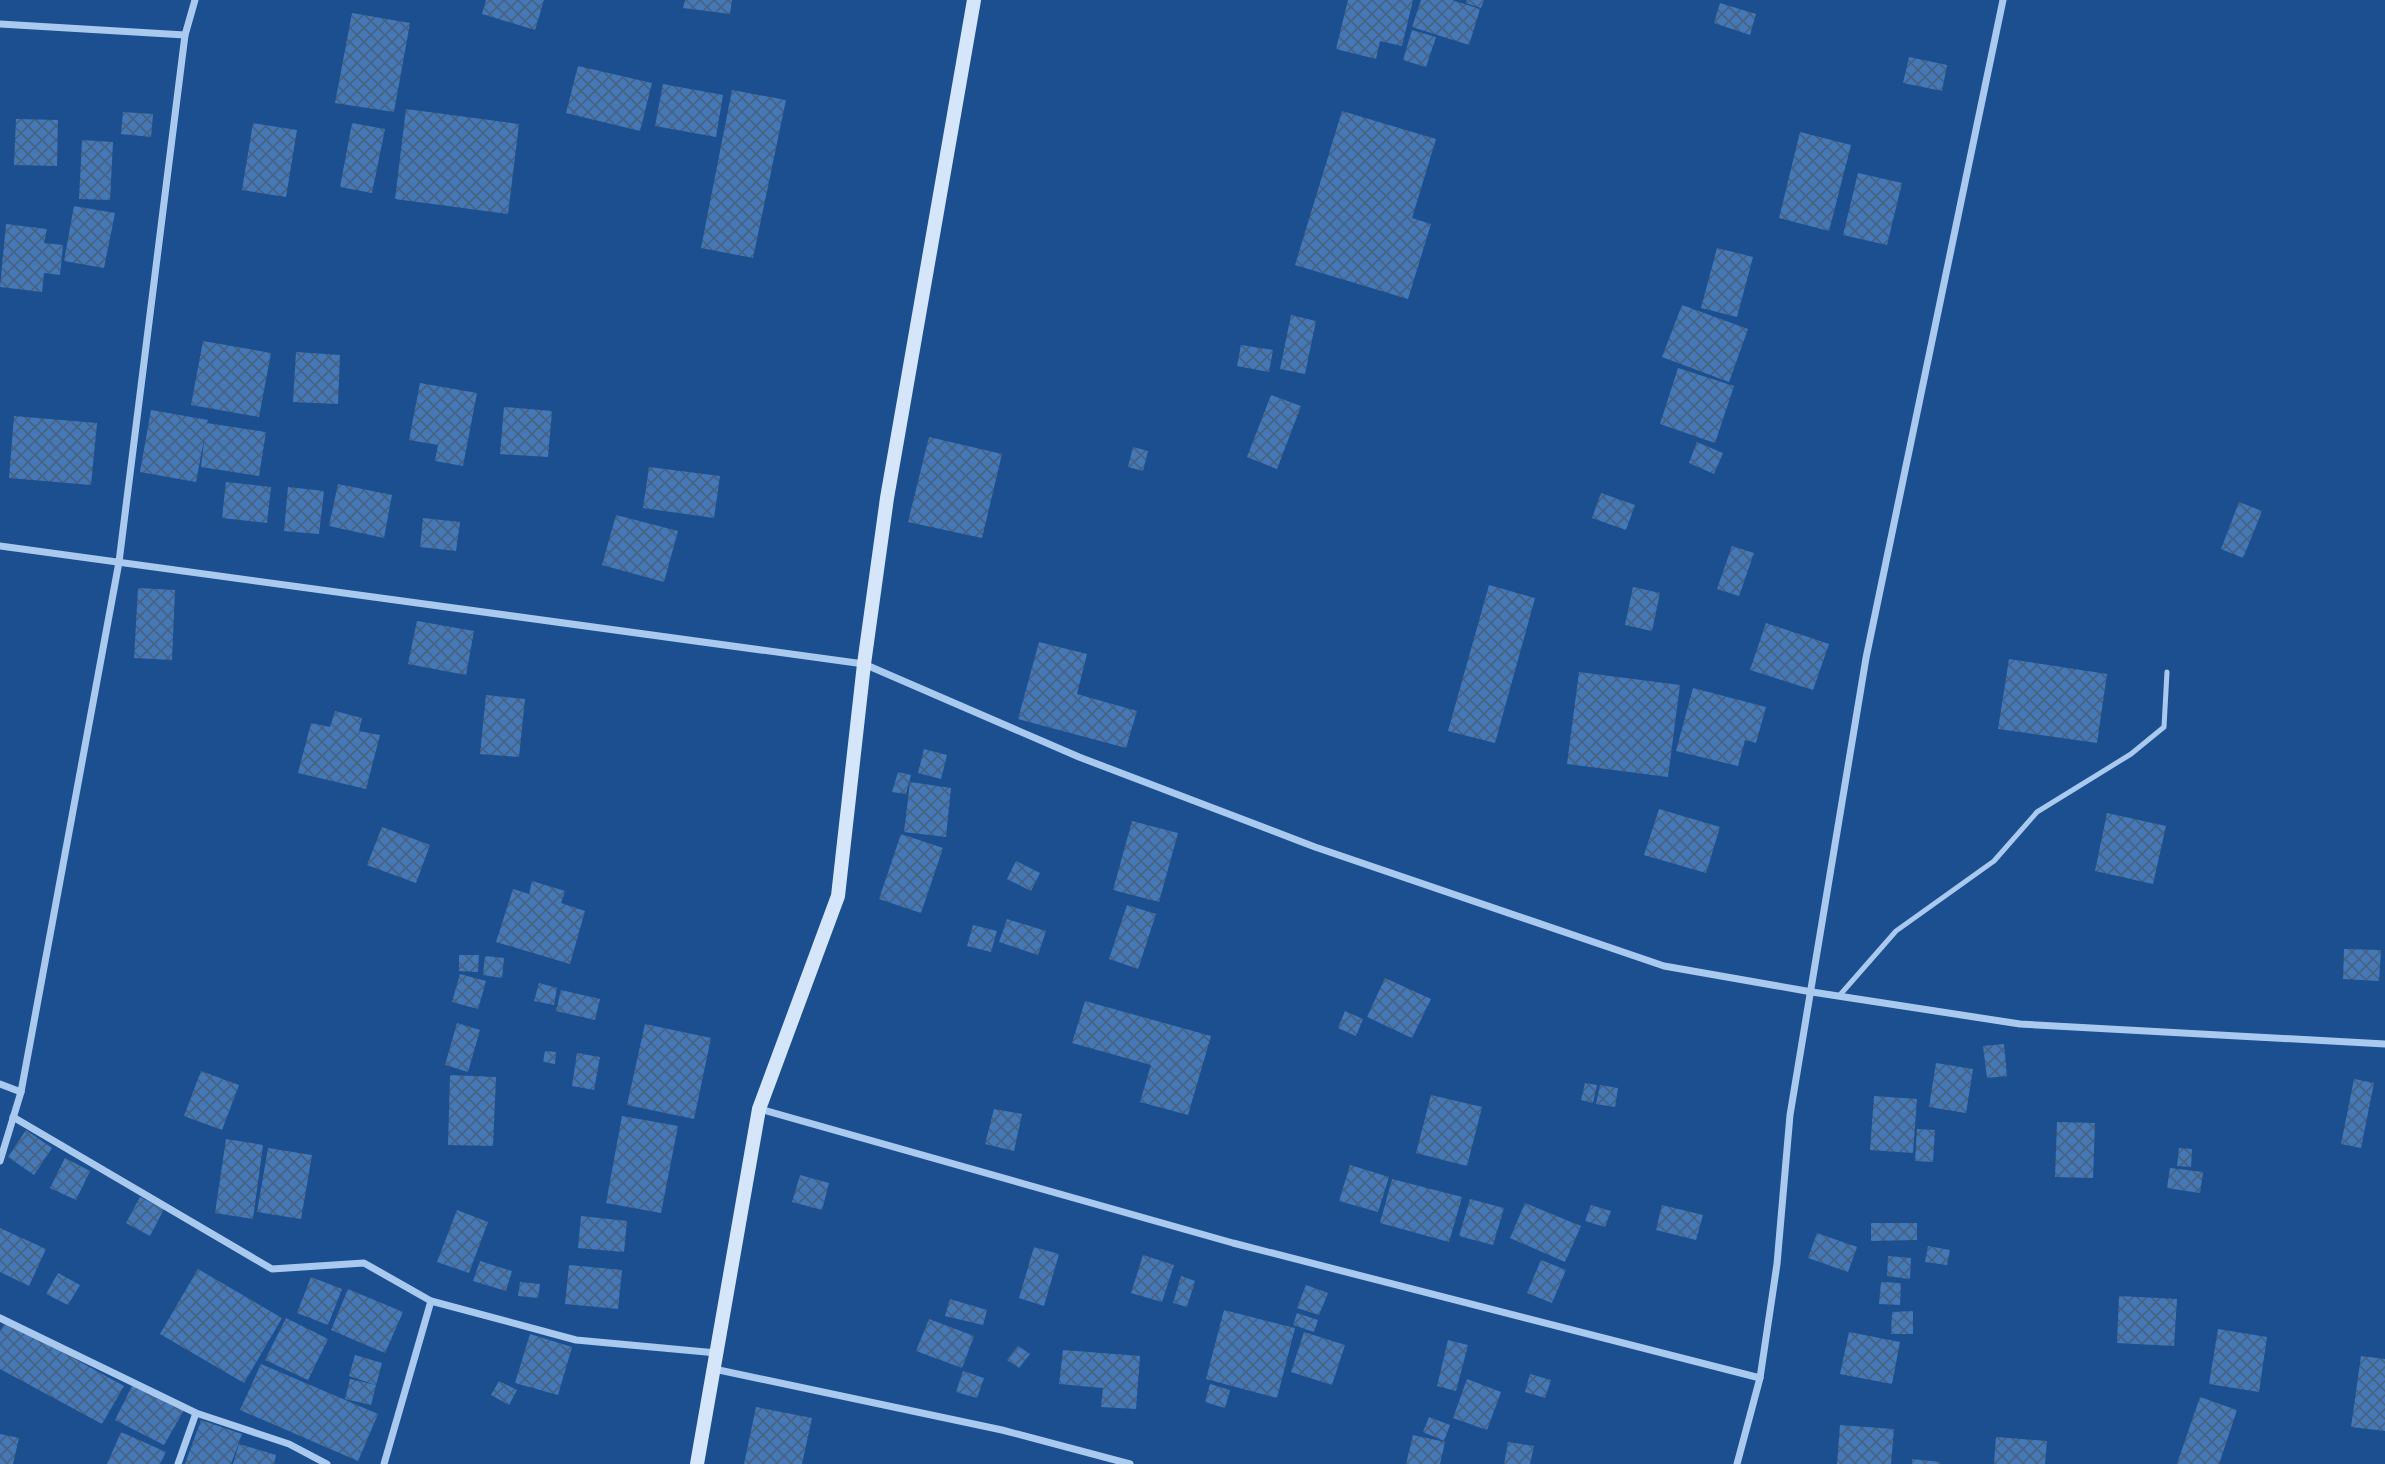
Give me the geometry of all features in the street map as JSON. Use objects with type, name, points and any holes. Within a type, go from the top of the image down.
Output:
[{"type":"street","points":[[0,1161],[21,1092],[119,562],[185,35],[195,0]]},
{"type":"street","points":[[697,1464],[759,1109],[838,896],[864,664],[887,498],[974,0]]},
{"type":"street","points":[[1737,1464],[1760,1378],[1777,1264],[1790,1115],[1866,658],[2003,0]]},
{"type":"street","points":[[0,24],[185,35]]},
{"type":"street","points":[[0,546],[864,664],[1079,757],[1354,861],[1664,966],[2020,1024],[2385,1044]]},
{"type":"street","points":[[0,1084],[21,1092]]},
{"type":"street","points":[[759,1109],[1233,1243],[1760,1378]]},
{"type":"street","points":[[13,1117],[272,1269],[364,1263],[431,1301],[576,1340],[716,1353]]},
{"type":"street","points":[[384,1464],[431,1301]]},
{"type":"street","points":[[0,1318],[196,1413],[289,1444],[327,1464]]},
{"type":"street","points":[[714,1369],[1002,1430],[1130,1464]]},
{"type":"street","points":[[178,1464],[196,1413]]},
{"type":"lane","points":[[1839,996],[1896,931],[1994,861],[2037,812],[2131,754],[2164,727],[2167,672]]},
{"type":"building","points":[[486,0],[544,0],[535,30],[482,14]]},
{"type":"building","points":[[685,0],[732,0],[730,14],[683,8]]},
{"type":"building","points":[[1348,0],[1413,0],[1402,46],[1380,41],[1376,59],[1336,49]]},
{"type":"building","points":[[1421,0],[1452,0],[1480,9],[1469,45],[1412,27]]},
{"type":"building","points":[[1467,0],[1484,0],[1481,8],[1466,3]]},
{"type":"building","points":[[1720,3],[1756,14],[1750,35],[1714,23]]},
{"type":"building","points":[[352,13],[410,23],[394,112],[335,103]]},
{"type":"building","points":[[1412,30],[1436,37],[1426,67],[1403,60]]},
{"type":"building","points":[[1909,57],[1947,65],[1942,91],[1903,83]]},
{"type":"building","points":[[578,66],[652,83],[640,131],[566,113]]},
{"type":"building","points":[[663,84],[723,95],[716,137],[655,126]]},
{"type":"building","points":[[732,90],[786,100],[753,258],[701,248]]},
{"type":"building","points":[[406,109],[519,124],[508,214],[395,199]]},
{"type":"building","points":[[1342,111],[1436,139],[1412,218],[1431,224],[1408,299],[1295,265]]},
{"type":"building","points":[[123,112],[153,114],[151,137],[121,134]]},
{"type":"building","points":[[16,119],[58,120],[57,166],[14,165]]},
{"type":"building","points":[[253,123],[297,130],[286,197],[242,190]]},
{"type":"building","points":[[352,123],[385,129],[372,193],[340,187]]},
{"type":"building","points":[[1800,132],[1851,145],[1829,231],[1779,218]]},
{"type":"building","points":[[82,140],[113,142],[110,200],[79,199]]},
{"type":"building","points":[[1858,173],[1902,183],[1887,245],[1843,235]]},
{"type":"building","points":[[74,206],[115,213],[104,268],[64,261]]},
{"type":"building","points":[[6,224],[47,229],[44,243],[63,245],[60,275],[44,273],[42,292],[0,287]]},
{"type":"building","points":[[1717,248],[1753,257],[1737,317],[1701,308]]},
{"type":"building","points":[[1682,305],[1748,329],[1729,382],[1662,357]]},
{"type":"building","points":[[1291,315],[1316,321],[1305,374],[1280,369]]},
{"type":"building","points":[[203,341],[271,353],[259,417],[191,405]]},
{"type":"building","points":[[1241,345],[1273,350],[1269,372],[1237,366]]},
{"type":"building","points":[[296,352],[340,355],[338,404],[293,402]]},
{"type":"building","points":[[1678,368],[1734,386],[1715,443],[1660,424]]},
{"type":"building","points":[[420,383],[477,393],[463,466],[435,461],[438,445],[409,440]]},
{"type":"building","points":[[1271,395],[1301,406],[1277,469],[1247,457]]},
{"type":"building","points":[[504,407],[552,411],[548,457],[500,454]]},
{"type":"building","points":[[151,410],[208,420],[207,423],[266,432],[259,476],[201,467],[205,434],[196,482],[140,472]]},
{"type":"building","points":[[14,416],[97,423],[91,485],[9,478]]},
{"type":"building","points":[[929,437],[1002,454],[982,538],[908,522]]},
{"type":"building","points":[[1697,442],[1723,453],[1714,474],[1689,463]]},
{"type":"building","points":[[1133,447],[1148,451],[1143,471],[1128,467]]},
{"type":"building","points":[[649,467],[720,476],[714,518],[643,508]]},
{"type":"building","points":[[226,482],[271,487],[267,523],[222,518]]},
{"type":"building","points":[[338,484],[392,495],[384,538],[329,526]]},
{"type":"building","points":[[288,487],[324,491],[319,534],[284,531]]},
{"type":"building","points":[[1601,493],[1635,505],[1626,530],[1592,518]]},
{"type":"building","points":[[2239,502],[2262,511],[2243,558],[2221,549]]},
{"type":"building","points":[[616,515],[678,531],[664,582],[602,565]]},
{"type":"building","points":[[423,518],[460,522],[456,551],[420,547]]},
{"type":"building","points":[[1732,546],[1754,553],[1739,596],[1717,589]]},
{"type":"building","points":[[1489,585],[1535,598],[1495,743],[1448,731]]},
{"type":"building","points":[[1633,587],[1660,593],[1652,631],[1625,625]]},
{"type":"building","points":[[138,588],[175,590],[172,660],[134,658]]},
{"type":"building","points":[[417,621],[474,631],[466,675],[408,664]]},
{"type":"building","points":[[1766,623],[1829,644],[1813,690],[1750,670]]},
{"type":"building","points":[[1039,642],[1087,654],[1077,694],[1137,711],[1126,748],[1018,719]]},
{"type":"building","points":[[2009,659],[2107,674],[2097,743],[1998,729]]},
{"type":"building","points":[[1579,672],[1680,685],[1668,777],[1567,764]]},
{"type":"building","points":[[1693,688],[1766,707],[1756,743],[1745,740],[1738,766],[1676,751]]},
{"type":"building","points":[[486,695],[525,699],[519,757],[480,754]]},
{"type":"building","points":[[335,711],[362,718],[359,731],[380,735],[366,789],[298,773],[311,723],[330,727]]},
{"type":"building","points":[[924,749],[947,755],[941,779],[918,773]]},
{"type":"building","points":[[898,772],[911,775],[906,794],[892,792]]},
{"type":"building","points":[[910,782],[951,788],[946,837],[904,832]]},
{"type":"building","points":[[1659,809],[1720,827],[1706,873],[1644,855]]},
{"type":"building","points":[[2107,813],[2166,826],[2153,884],[2095,871]]},
{"type":"building","points":[[1132,821],[1178,833],[1159,902],[1113,890]]},
{"type":"building","points":[[382,827],[430,845],[416,883],[367,865]]},
{"type":"building","points":[[901,834],[943,848],[921,913],[879,899]]},
{"type":"building","points":[[1016,861],[1040,873],[1031,891],[1007,879]]},
{"type":"building","points":[[532,881],[565,891],[561,903],[585,911],[570,964],[496,942],[513,889],[529,894]]},
{"type":"building","points":[[1127,905],[1156,914],[1138,969],[1109,959]]},
{"type":"building","points":[[1007,919],[1046,931],[1038,955],[999,942]]},
{"type":"building","points":[[973,925],[997,931],[991,952],[967,946]]},
{"type":"building","points":[[2344,949],[2381,950],[2379,981],[2343,979]]},
{"type":"building","points":[[459,955],[479,955],[478,972],[459,971]]},
{"type":"building","points":[[485,956],[504,958],[502,978],[483,975]]},
{"type":"building","points":[[460,974],[486,981],[478,1009],[452,1002]]},
{"type":"building","points":[[1385,978],[1431,999],[1412,1038],[1367,1017]]},
{"type":"building","points":[[539,983],[557,988],[554,1005],[534,1001]]},
{"type":"building","points":[[561,990],[600,999],[595,1020],[556,1011]]},
{"type":"building","points":[[1085,1001],[1211,1036],[1188,1115],[1140,1102],[1151,1065],[1072,1043]]},
{"type":"building","points":[[1345,1011],[1363,1019],[1356,1036],[1338,1028]]},
{"type":"building","points":[[457,1023],[480,1030],[468,1072],[445,1065]]},
{"type":"building","points":[[645,1024],[711,1038],[694,1119],[627,1105]]},
{"type":"building","points":[[2004,1044],[2007,1076],[1987,1078],[1983,1046]]},
{"type":"building","points":[[545,1051],[556,1052],[555,1064],[543,1062]]},
{"type":"building","points":[[577,1053],[600,1057],[594,1090],[572,1086]]},
{"type":"building","points":[[1936,1063],[1973,1069],[1966,1113],[1929,1107]]},
{"type":"building","points":[[201,1071],[239,1085],[222,1130],[184,1116]]},
{"type":"building","points":[[450,1075],[496,1077],[493,1146],[448,1145]]},
{"type":"building","points":[[2354,1079],[2374,1083],[2361,1148],[2341,1144]]},
{"type":"building","points":[[1585,1083],[1597,1085],[1593,1103],[1581,1100]]},
{"type":"building","points":[[1600,1085],[1618,1088],[1615,1107],[1596,1104]]},
{"type":"building","points":[[1431,1095],[1482,1107],[1467,1166],[1416,1153]]},
{"type":"building","points":[[1874,1096],[1917,1099],[1913,1153],[1870,1150]]},
{"type":"building","points":[[994,1109],[1022,1114],[1014,1151],[985,1144]]},
{"type":"building","points":[[622,1116],[678,1126],[661,1213],[606,1203]]},
{"type":"building","points":[[2057,1122],[2095,1123],[2093,1178],[2055,1177]]},
{"type":"building","points":[[1917,1129],[1935,1130],[1933,1162],[1915,1161]]},
{"type":"building","points":[[26,1130],[52,1148],[34,1175],[8,1157]]},
{"type":"building","points":[[226,1139],[263,1145],[253,1219],[215,1213]]},
{"type":"building","points":[[268,1148],[312,1155],[301,1219],[257,1212]]},
{"type":"building","points":[[2179,1148],[2192,1149],[2191,1167],[2177,1166]]},
{"type":"building","points":[[65,1158],[90,1171],[76,1200],[50,1188]]},
{"type":"building","points":[[1350,1165],[1389,1177],[1378,1212],[1339,1201]]},
{"type":"building","points":[[2170,1168],[2203,1172],[2200,1193],[2167,1188]]},
{"type":"building","points":[[800,1175],[829,1183],[822,1210],[792,1202]]},
{"type":"building","points":[[1392,1179],[1462,1197],[1449,1242],[1380,1223]]},
{"type":"building","points":[[140,1197],[164,1209],[150,1236],[126,1223]]},
{"type":"building","points":[[1470,1199],[1504,1208],[1493,1245],[1459,1236]]},
{"type":"building","points":[[1525,1203],[1581,1226],[1565,1262],[1510,1238]]},
{"type":"building","points":[[1591,1205],[1611,1211],[1605,1227],[1585,1221]]},
{"type":"building","points":[[1662,1205],[1703,1215],[1696,1240],[1656,1230]]},
{"type":"building","points":[[457,1210],[488,1222],[469,1273],[437,1262]]},
{"type":"building","points":[[581,1216],[627,1221],[624,1252],[578,1248]]},
{"type":"building","points":[[1871,1223],[1917,1223],[1917,1240],[1871,1241]]},
{"type":"building","points":[[0,1228],[46,1249],[29,1286],[0,1272]]},
{"type":"building","points":[[1817,1233],[1857,1247],[1848,1272],[1808,1258]]},
{"type":"building","points":[[1928,1246],[1950,1250],[1947,1265],[1925,1262]]},
{"type":"building","points":[[1034,1247],[1059,1254],[1044,1306],[1019,1298]]},
{"type":"building","points":[[1143,1255],[1174,1265],[1162,1302],[1131,1293]]},
{"type":"building","points":[[1888,1256],[1911,1258],[1910,1279],[1887,1276]]},
{"type":"building","points":[[1541,1260],[1566,1270],[1552,1303],[1527,1293]]},
{"type":"building","points":[[480,1261],[512,1271],[506,1291],[473,1281]]},
{"type":"building","points":[[569,1265],[622,1270],[618,1309],[565,1304]]},
{"type":"building","points":[[198,1269],[282,1318],[244,1383],[160,1334]]},
{"type":"building","points":[[58,1273],[80,1285],[68,1305],[46,1294]]},
{"type":"building","points":[[1181,1276],[1195,1281],[1187,1307],[1173,1303]]},
{"type":"building","points":[[311,1277],[342,1289],[328,1325],[297,1313]]},
{"type":"building","points":[[520,1282],[540,1284],[538,1298],[518,1296]]},
{"type":"building","points":[[1881,1282],[1901,1283],[1900,1305],[1879,1304]]},
{"type":"building","points":[[1306,1285],[1328,1293],[1319,1315],[1297,1308]]},
{"type":"building","points":[[348,1289],[403,1312],[385,1353],[331,1330]]},
{"type":"building","points":[[2119,1296],[2177,1299],[2174,1346],[2117,1343]]},
{"type":"building","points":[[950,1299],[987,1310],[983,1325],[945,1316]]},
{"type":"building","points":[[1224,1310],[1295,1328],[1277,1398],[1206,1379]]},
{"type":"building","points":[[1913,1311],[1913,1334],[1891,1334],[1892,1312]]},
{"type":"building","points":[[1297,1313],[1318,1320],[1314,1332],[1293,1325]]},
{"type":"building","points":[[286,1318],[328,1339],[308,1380],[265,1360]]},
{"type":"building","points":[[929,1319],[974,1336],[962,1368],[916,1351]]},
{"type":"building","points":[[6,1321],[124,1386],[102,1424],[0,1369],[0,1331]]},
{"type":"building","points":[[2218,1329],[2267,1337],[2259,1392],[2209,1384]]},
{"type":"building","points":[[1304,1332],[1345,1345],[1332,1385],[1291,1372]]},
{"type":"building","points":[[1849,1332],[1900,1342],[1892,1384],[1840,1374]]},
{"type":"building","points":[[530,1334],[572,1347],[558,1395],[515,1383]]},
{"type":"building","points":[[1448,1340],[1468,1345],[1456,1391],[1437,1386]]},
{"type":"building","points":[[1018,1346],[1030,1354],[1019,1368],[1007,1360]]},
{"type":"building","points":[[1063,1350],[1140,1356],[1136,1409],[1101,1407],[1103,1388],[1059,1384]]},
{"type":"building","points":[[355,1355],[382,1363],[376,1385],[349,1376]]},
{"type":"building","points":[[2361,1356],[2385,1359],[2385,1431],[2351,1427]]},
{"type":"building","points":[[261,1364],[378,1414],[358,1461],[240,1410]]},
{"type":"building","points":[[963,1371],[984,1378],[977,1398],[956,1392]]},
{"type":"building","points":[[1530,1374],[1551,1380],[1545,1398],[1525,1392]]},
{"type":"building","points":[[350,1379],[376,1385],[371,1405],[345,1399]]},
{"type":"building","points":[[1467,1379],[1501,1392],[1487,1430],[1453,1418]]},
{"type":"building","points":[[499,1381],[517,1390],[509,1405],[491,1395]]},
{"type":"building","points":[[133,1384],[184,1410],[164,1445],[115,1420]]},
{"type":"building","points":[[1210,1384],[1230,1390],[1225,1408],[1205,1402]]},
{"type":"building","points":[[2200,1397],[2237,1410],[2219,1464],[2177,1464]]},
{"type":"building","points":[[756,1407],[812,1418],[802,1464],[744,1464]]},
{"type":"building","points":[[1429,1417],[1450,1425],[1444,1441],[1423,1432]]},
{"type":"building","points":[[201,1420],[242,1434],[231,1464],[185,1464]]},
{"type":"building","points":[[1840,1425],[1894,1429],[1891,1464],[1837,1464]]},
{"type":"building","points":[[121,1432],[166,1452],[160,1464],[107,1464]]},
{"type":"building","points":[[0,1434],[19,1438],[13,1464],[0,1464]]},
{"type":"building","points":[[1413,1435],[1445,1442],[1440,1464],[1406,1464]]},
{"type":"building","points":[[1996,1437],[2047,1441],[2045,1464],[1994,1464]]},
{"type":"building","points":[[1508,1442],[1534,1446],[1530,1464],[1504,1464]]},
{"type":"building","points":[[239,1444],[276,1455],[274,1464],[233,1464]]},
{"type":"building","points":[[1912,1459],[1940,1462],[1940,1464],[1912,1464]]}]
